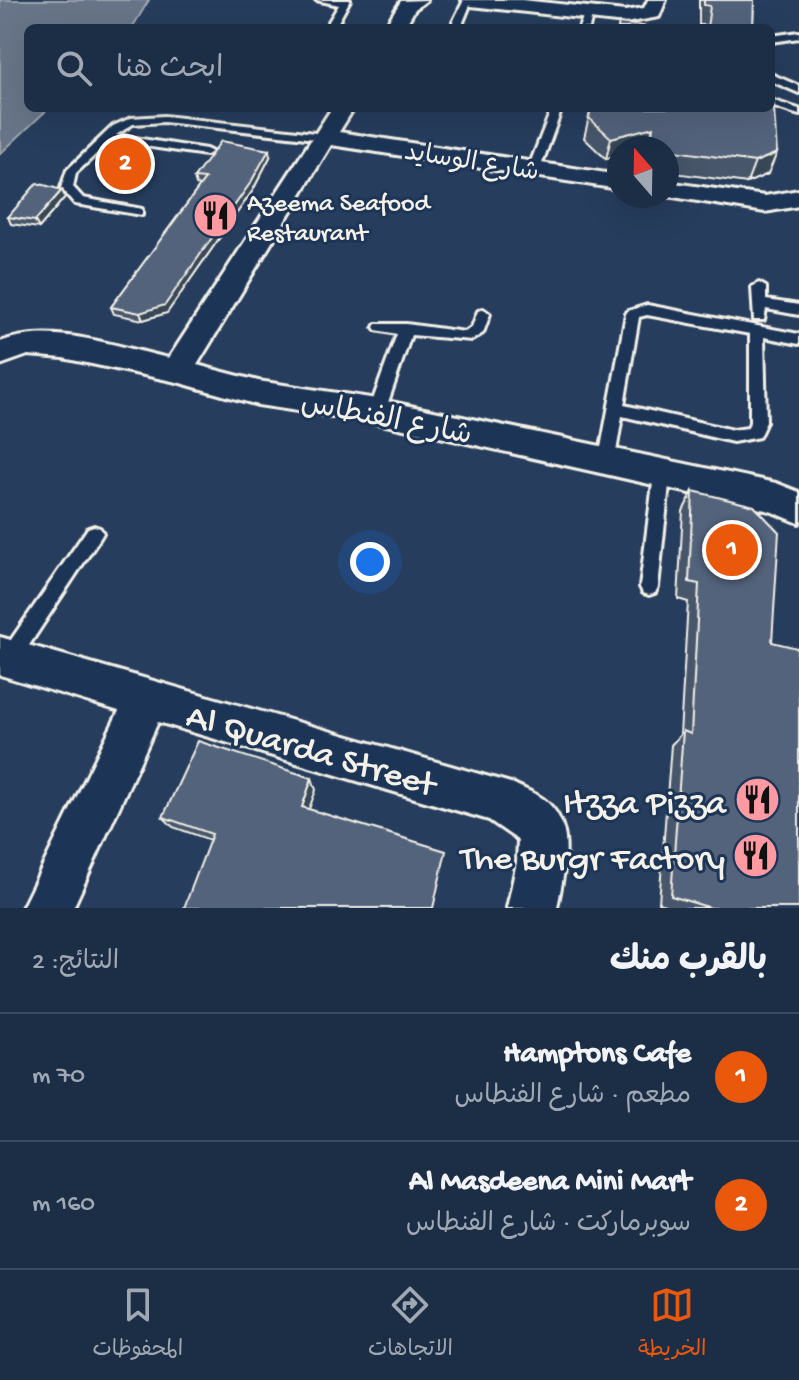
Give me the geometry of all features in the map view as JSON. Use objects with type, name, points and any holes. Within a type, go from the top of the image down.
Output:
[{"type":"street","points":[[396,24],[408,5],[418,0]]},
{"type":"street","points":[[470,0],[587,20],[625,17],[652,8]]},
{"type":"street","points":[[177,371],[340,112]]},
{"type":"street","name":"شارع الوسايد","points":[[324,137],[607,180]]},
{"type":"street","points":[[679,191],[765,204],[799,220]]},
{"type":"street","points":[[765,204],[799,198]]},
{"type":"street","name":"شارع الفنطاس","points":[[0,354],[25,344],[45,344],[177,371],[258,393],[377,411],[606,464],[791,501]]},
{"type":"street","name":"Al Quarda Street","points":[[4,657],[498,800],[532,820],[539,833],[543,856],[532,908]]},
{"type":"street","points":[[47,908],[147,699]]},
{"type":"lane","points":[[320,0],[345,1],[333,23],[335,24]]},
{"type":"lane","points":[[458,24],[470,0]]},
{"type":"lane","points":[[775,38],[799,35]]},
{"type":"lane","points":[[775,79],[799,90]]},
{"type":"lane","points":[[775,104],[799,112]]},
{"type":"lane","points":[[534,169],[555,112]]},
{"type":"lane","points":[[138,212],[79,201],[67,188],[71,172],[117,128],[147,118],[210,120],[324,137]]},
{"type":"lane","points":[[107,137],[206,152]]},
{"type":"lane","points":[[758,309],[799,339]]},
{"type":"lane","points":[[617,409],[733,436],[753,433],[758,422],[758,309]]},
{"type":"lane","points":[[606,464],[631,319],[639,311],[799,310]]},
{"type":"lane","points":[[381,327],[467,337],[478,330],[483,314]]},
{"type":"lane","points":[[377,411],[406,329]]},
{"type":"lane","points":[[649,587],[662,475]]},
{"type":"lane","points":[[4,657],[94,533]]},
{"type":"water","points":[[0,0],[149,0],[134,24],[24,24],[24,112],[45,112],[0,154]]},
{"type":"building","points":[[704,0],[754,0],[753,24],[708,24],[710,6],[704,5]]},
{"type":"building","points":[[590,112],[774,112],[777,153],[755,162],[679,152],[679,136],[652,136],[653,127],[609,136],[589,118]]},
{"type":"building","points":[[221,141],[269,150],[251,182],[165,305],[140,313],[111,307],[205,179],[194,178]]},
{"type":"building","points":[[37,183],[62,190],[35,221],[8,217]]},
{"type":"building","points":[[693,491],[754,506],[779,532],[772,642],[797,648],[799,908],[711,908],[671,896],[683,731],[691,734],[699,584],[689,582]]},
{"type":"building","points":[[198,741],[312,778],[302,807],[446,851],[433,908],[184,908],[212,834],[163,817]]},
{"type":"place","name":"Al Masdeena Mini Mart","points":[[125,164]]},
{"type":"place","name":"Azeema Seafood Restaurant","points":[[216,216]]},
{"type":"place","name":"Hamptons Cafe","points":[[732,550]]},
{"type":"place","name":"Itzza Pizza","points":[[757,799]]},
{"type":"place","name":"The Burgr Factory","points":[[756,855]]}]
